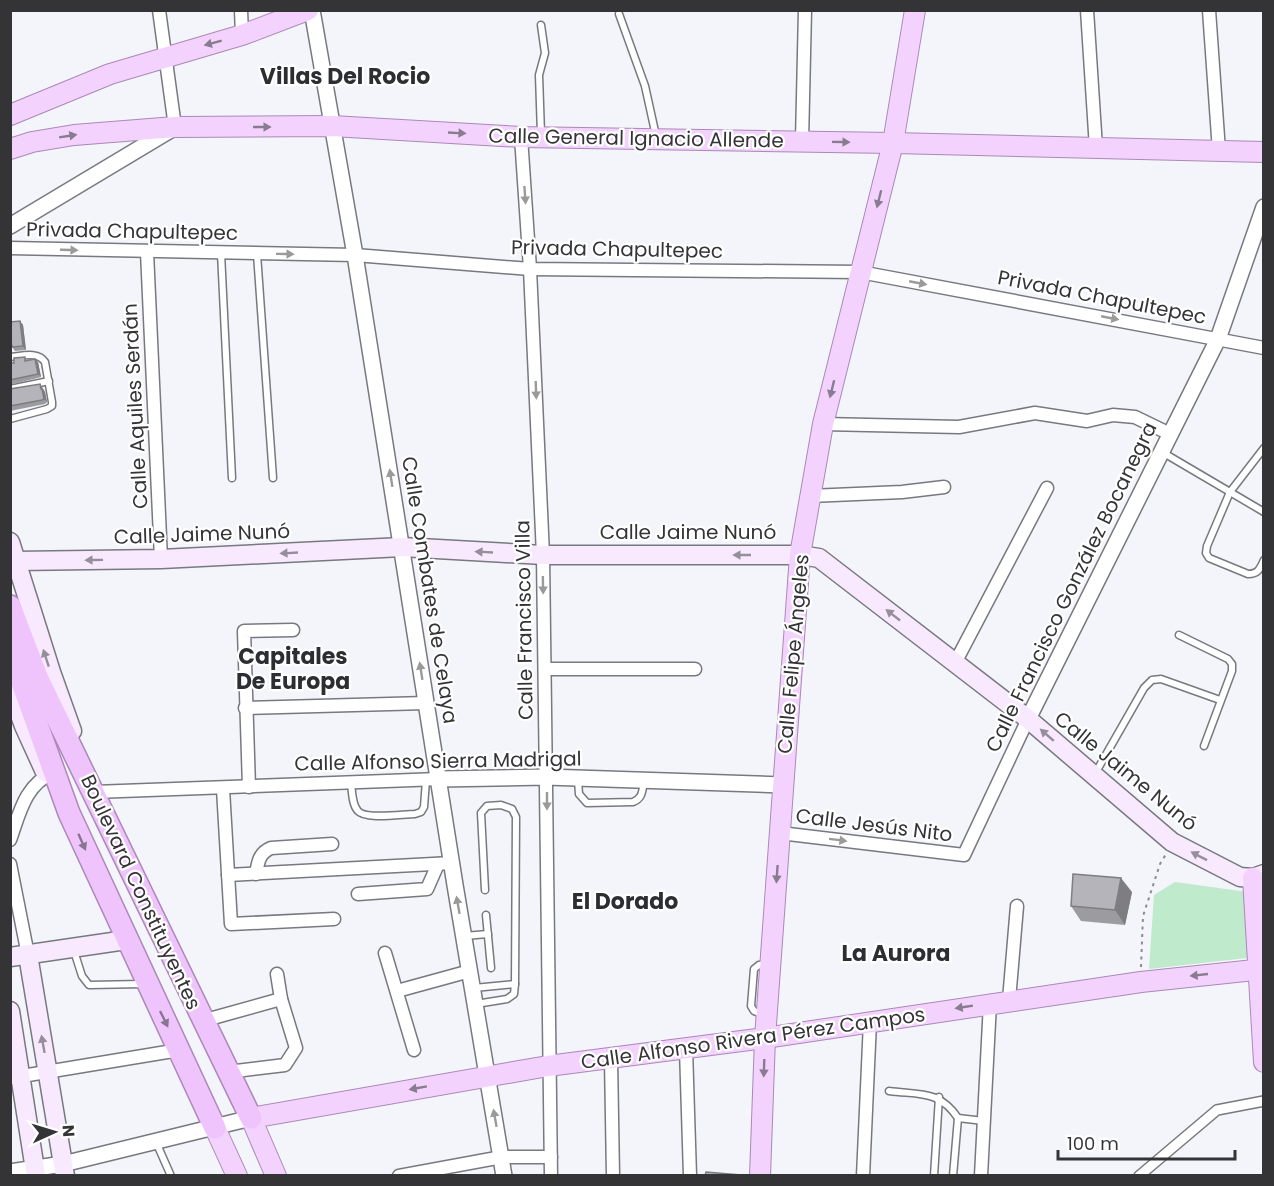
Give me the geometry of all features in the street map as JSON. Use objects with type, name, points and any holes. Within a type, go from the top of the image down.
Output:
[{"type":"highway","name":"Boulevard Constituyentes","points":[[10,606],[37,677],[251,1118]]},
{"type":"highway","name":"Boulevard Constituyentes","points":[[10,649],[50,774],[215,1128]]},
{"type":"main road","points":[[10,115],[110,74],[242,35],[308,10]]},
{"type":"main road","name":"Calle Felipe Ángeles","points":[[760,1176],[765,1038],[800,555],[823,424],[893,143],[915,10]]},
{"type":"main road","points":[[10,105],[81,76],[110,74]]},
{"type":"main road","name":"Calle General Ignacio Allende","points":[[10,149],[32,142],[74,135],[175,127],[332,126],[521,137],[1263,152]]},
{"type":"main road","points":[[10,542],[51,672],[94,792]]},
{"type":"main road","name":"Calle Jaime Nunó","points":[[16,561],[161,559],[402,547],[543,555],[800,555],[819,558],[1028,719],[1172,842],[1240,877],[1258,876]]},
{"type":"main road","points":[[10,688],[24,726],[50,774]]},
{"type":"main road","points":[[1258,876],[1263,1062]]},
{"type":"main road","points":[[64,1170],[48,1072],[19,956],[126,940]]},
{"type":"main road","name":"Calle Alfonso Rivera Pérez Campos","points":[[251,1118],[548,1066],[765,1038],[1000,1001],[1260,969]]},
{"type":"main road","points":[[10,1011],[16,1077],[36,1172]]},
{"type":"main road","name":"Boulevard Constituyentes","points":[[251,1118],[276,1176]]},
{"type":"main road","name":"Boulevard Constituyentes","points":[[215,1128],[237,1176]]},
{"type":"street","points":[[10,226],[175,127],[159,10]]},
{"type":"street","points":[[241,10],[242,35]]},
{"type":"street","name":"Calle Combates de Celaya","points":[[312,10],[355,255],[402,547],[426,703],[432,780],[445,864],[464,936],[470,971],[479,988],[488,1076],[504,1176]]},
{"type":"street","points":[[802,141],[805,10]]},
{"type":"street","points":[[1087,10],[1096,148]]},
{"type":"street","points":[[1209,10],[1219,151]]},
{"type":"street","name":"Calle Francisco Villa","points":[[521,137],[530,269],[543,555],[551,1176]]},
{"type":"street","name":"Calle Francisco González Bocanegra","points":[[964,855],[1028,719],[1218,339],[1263,207]]},
{"type":"street","name":"Privada Chapultepec","points":[[10,248],[355,255],[530,269],[860,272],[1263,348]]},
{"type":"street","name":"Calle Aquiles Serdán","points":[[147,252],[161,559]]},
{"type":"street","points":[[823,424],[959,427],[1035,413],[1087,421],[1113,414],[1135,417],[1170,434]]},
{"type":"street","points":[[810,496],[944,488]]},
{"type":"street","points":[[955,663],[1047,488]]},
{"type":"street","points":[[249,787],[244,631],[293,630]]},
{"type":"street","points":[[545,669],[695,669]]},
{"type":"street","points":[[245,708],[426,703]]},
{"type":"street","points":[[10,840],[24,801],[35,784],[50,774]]},
{"type":"street","name":"Calle Alfonso Sierra Madrigal","points":[[94,792],[546,777],[783,785]]},
{"type":"street","points":[[223,789],[231,924],[334,919]]},
{"type":"street","name":"Calle Jesús Nito","points":[[780,833],[964,855]]},
{"type":"street","points":[[256,874],[259,857],[271,848],[332,844]]},
{"type":"street","points":[[10,864],[14,877],[19,956]]},
{"type":"street","points":[[228,875],[445,864]]},
{"type":"street","points":[[358,894],[427,889],[445,864]]},
{"type":"street","points":[[981,1176],[984,1121],[1000,1001],[1017,906]]},
{"type":"street","points":[[385,953],[414,1050]]},
{"type":"street","points":[[397,991],[470,971]]},
{"type":"street","points":[[228,1072],[285,1065],[296,1048],[281,999],[277,974]]},
{"type":"street","points":[[202,1021],[281,999]]},
{"type":"street","points":[[864,1176],[870,1022]]},
{"type":"street","points":[[686,1049],[690,1176]]},
{"type":"street","points":[[16,1077],[179,1050]]},
{"type":"street","points":[[611,1059],[613,1176]]},
{"type":"street","points":[[1139,1176],[1217,1110],[1263,1101]]},
{"type":"street","points":[[10,1172],[64,1170],[156,1142],[251,1118]]},
{"type":"street","points":[[399,1176],[502,1157],[551,1157]]},
{"type":"lane","points":[[619,14],[645,86],[657,139]]},
{"type":"lane","points":[[541,25],[545,53],[539,75],[542,137]]},
{"type":"lane","points":[[221,253],[232,478]]},
{"type":"lane","points":[[257,254],[273,478]]},
{"type":"lane","points":[[10,357],[34,355],[42,358],[49,381],[52,406],[10,419]]},
{"type":"lane","points":[[10,389],[49,381]]},
{"type":"lane","points":[[1263,448],[1230,492],[1206,553],[1209,558],[1248,574],[1259,571],[1263,560]]},
{"type":"lane","points":[[1161,452],[1263,512]]},
{"type":"lane","points":[[1179,635],[1228,659],[1232,664],[1232,671],[1204,746]]},
{"type":"lane","points":[[1094,775],[1144,688],[1152,680],[1161,679],[1220,700]]},
{"type":"lane","points":[[578,779],[579,794],[587,803],[633,802],[642,795],[644,780]]},
{"type":"lane","points":[[351,783],[354,803],[358,811],[365,816],[395,815],[421,812],[432,780]]},
{"type":"lane","points":[[482,1004],[507,999],[514,994],[515,984],[516,817],[512,808],[501,805],[487,806],[481,813],[485,890]]},
{"type":"lane","points":[[486,915],[491,968]]},
{"type":"lane","points":[[464,936],[488,934]]},
{"type":"lane","points":[[73,947],[82,976],[89,985],[147,984]]},
{"type":"lane","points":[[479,988],[515,984]]},
{"type":"lane","points":[[889,1091],[939,1097],[949,1104],[958,1118],[953,1176]]},
{"type":"lane","points":[[934,1176],[939,1097]]},
{"type":"lane","points":[[958,1118],[984,1121]]},
{"type":"lane","points":[[156,1142],[171,1176]]},
{"type":"path","points":[[1141,982],[1143,916],[1160,864],[1172,842]]},
{"type":"green space","points":[[1175,882],[1248,892],[1247,958],[1149,969],[1154,895]]},
{"type":"building","points":[[20,321],[23,346],[12,347],[10,322]]},
{"type":"building","points":[[25,357],[25,361],[35,359],[38,374],[10,380],[10,363],[14,363],[14,358]]},
{"type":"building","points":[[40,384],[44,399],[10,406],[10,389]]},
{"type":"building","points":[[1073,874],[1121,878],[1115,910],[1071,906]]},
{"type":"building","points":[[706,1172],[741,1175],[741,1176],[705,1176]]},
{"type":"district","name":"Villas Del Rocio","points":[[345,76]]},
{"type":"district","name":"Capitales De Europa","points":[[293,668]]},
{"type":"district","name":"El Dorado","points":[[625,901]]},
{"type":"district","name":"La Aurora","points":[[896,953]]}]
